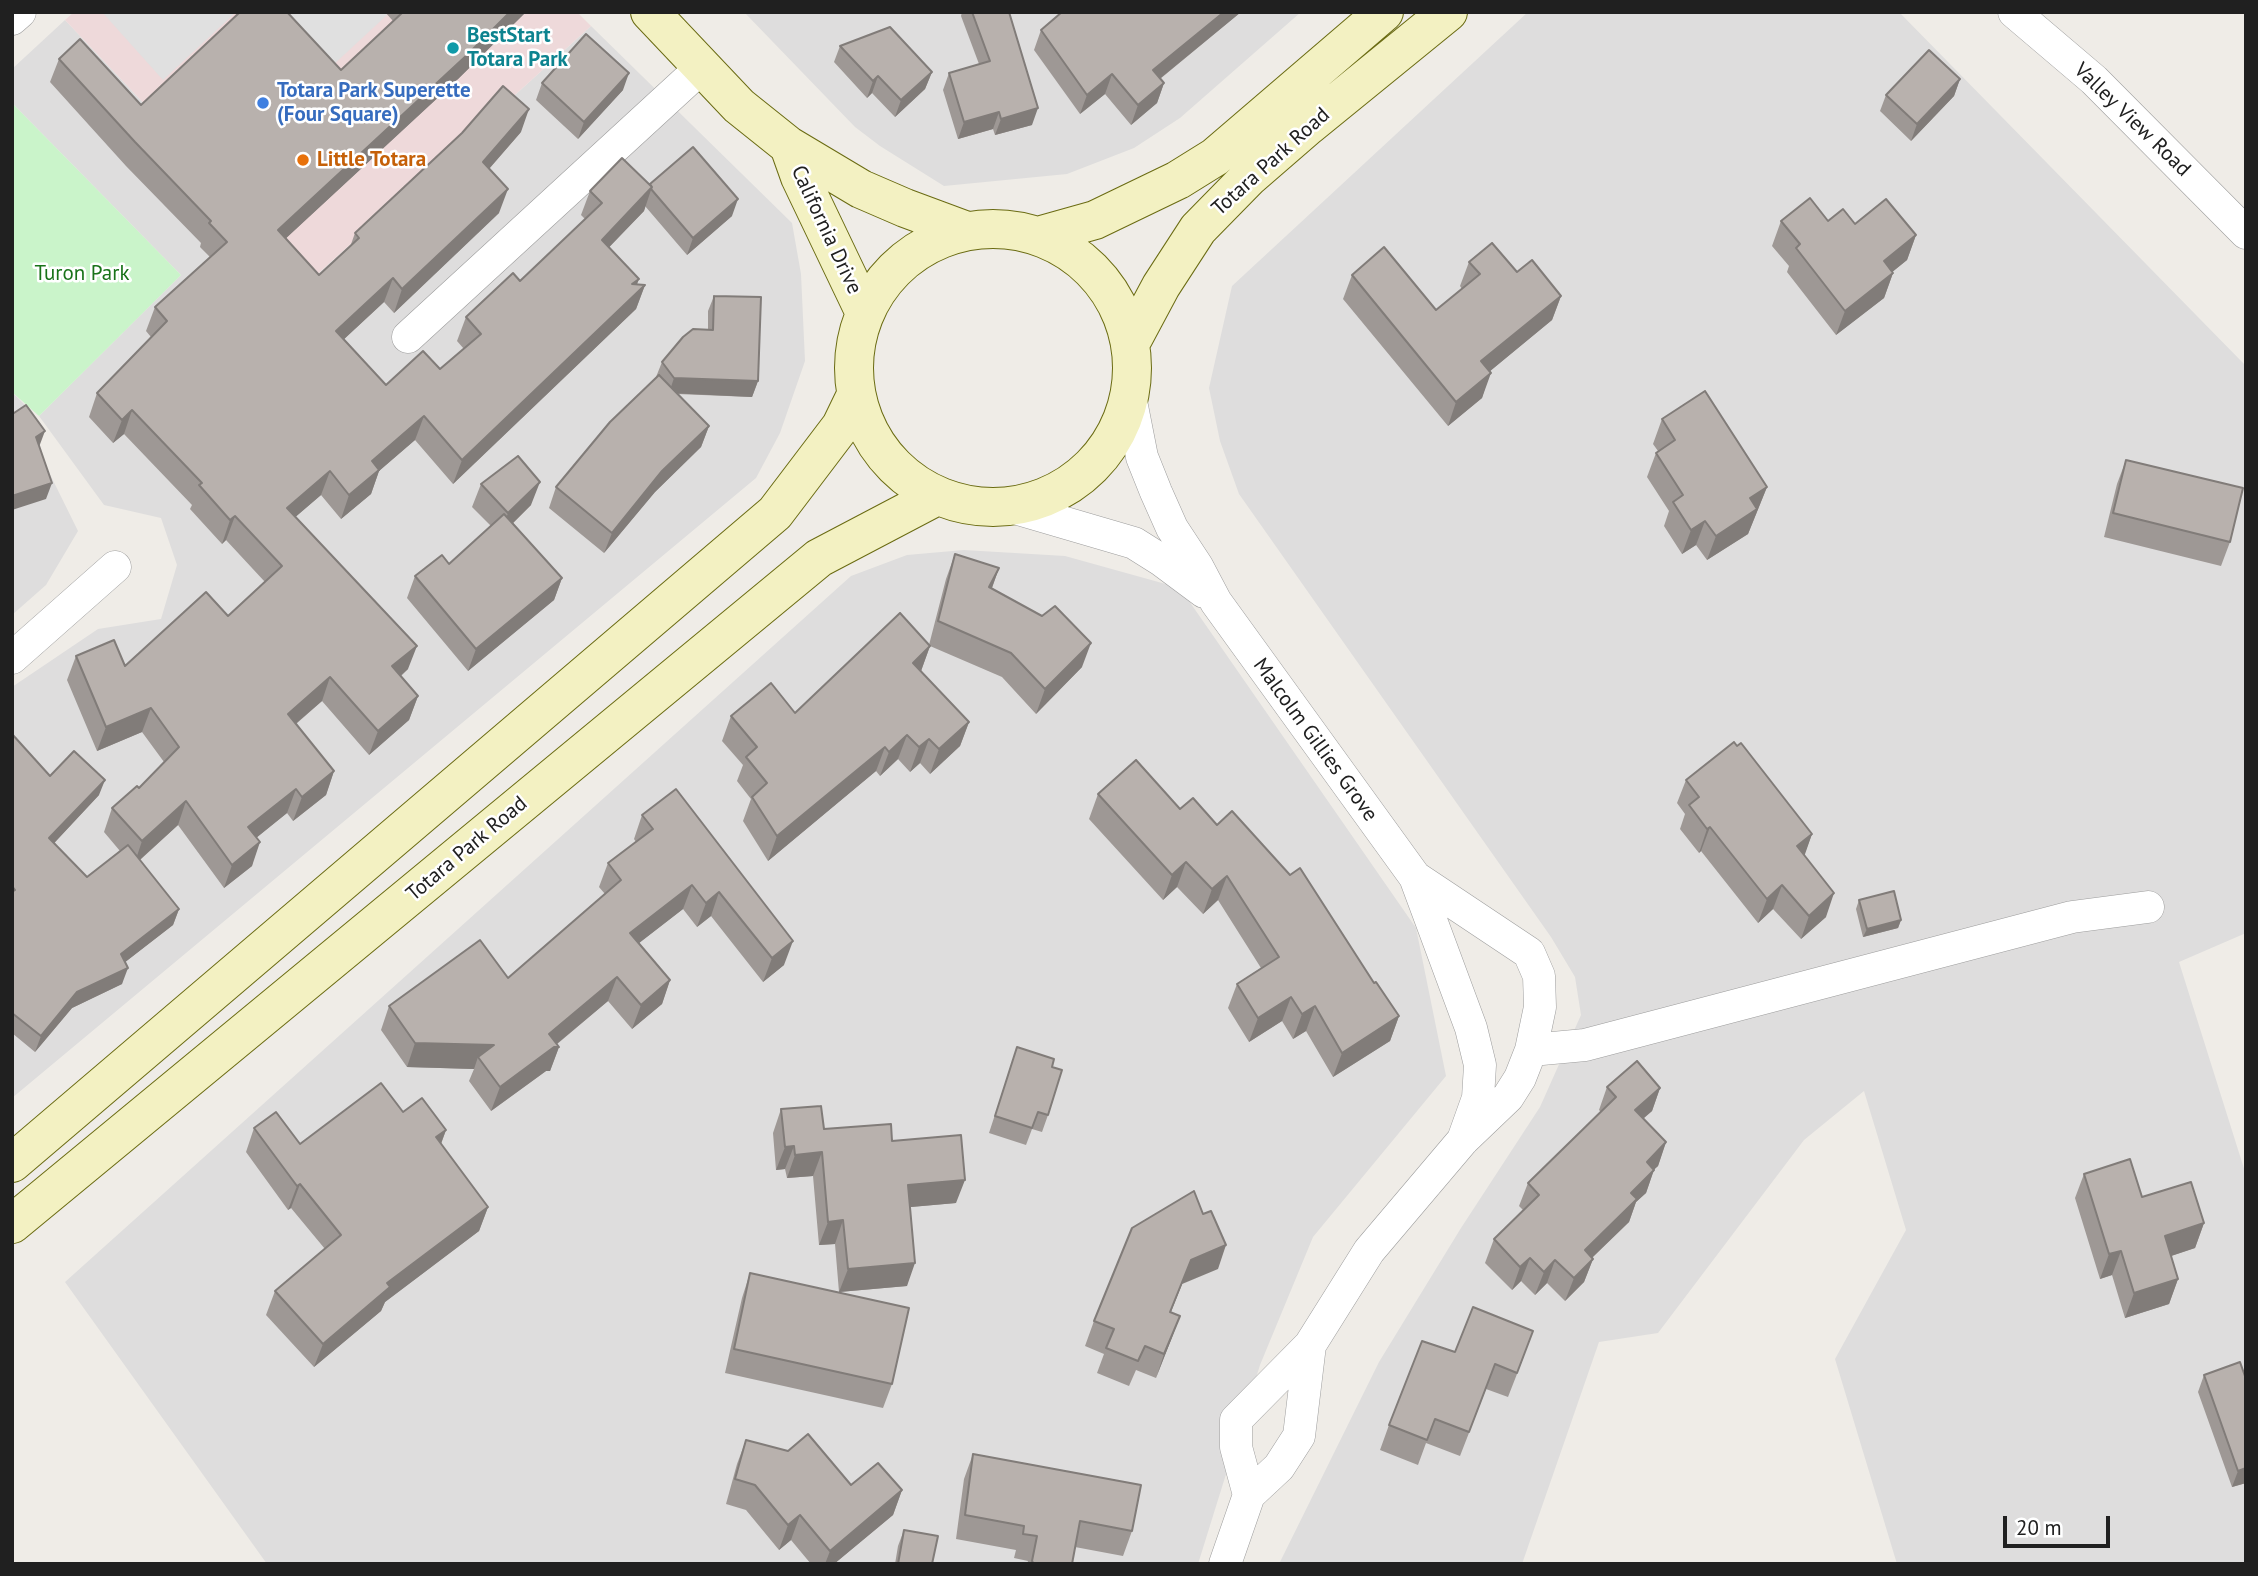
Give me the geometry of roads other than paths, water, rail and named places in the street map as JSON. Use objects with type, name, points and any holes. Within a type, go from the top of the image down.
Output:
[{"type":"street","points":[[12,19],[20,12]]},
{"type":"street","name":"California Drive","points":[[650,12],[738,106],[789,146],[861,188],[967,231]]},
{"type":"street","name":"Totara Park Road","points":[[1038,236],[1095,220],[1178,180],[1215,157],[1384,12]]},
{"type":"street","name":"Totara Park Road","points":[[1130,344],[1161,286],[1198,229],[1248,178],[1448,12]]},
{"type":"street","name":"Valley View Road","points":[[2014,12],[2094,80],[2246,233]]},
{"type":"street","points":[[408,337],[702,66]]},
{"type":"street","name":"California Drive","points":[[789,146],[800,177],[864,313]]},
{"type":"street","points":[[990,228],[1015,230],[1038,236],[1071,253],[1099,277],[1119,308],[1130,344],[1133,370],[1130,397],[1115,437],[1088,471],[1052,495],[1011,507],[986,508],[961,504],[937,496],[908,479],[884,455],[867,427],[856,396],[854,368],[857,340],[864,313],[882,284],[905,259],[934,241],[967,231],[990,228]]},
{"type":"street","points":[[12,1163],[775,513],[841,426],[856,396]]},
{"type":"street","name":"Malcolm Gillies Grove","points":[[1130,397],[1142,457],[1156,492],[1172,528],[1197,566],[1216,603],[1415,877],[1471,1028],[1480,1065],[1478,1098],[1463,1140]]},
{"type":"street","name":"Totara Park Road","points":[[12,1224],[819,558],[937,496]]},
{"type":"street","name":"Malcolm Gillies Grove","points":[[1011,507],[1134,543],[1161,560],[1216,603]]},
{"type":"street","points":[[12,658],[115,568]]},
{"type":"street","name":"Malcolm Gillies Grove","points":[[1249,1495],[1236,1447],[1236,1420],[1310,1345],[1369,1251],[1463,1140],[1508,1097],[1520,1078],[1531,1050],[1539,1007],[1539,976],[1529,953],[1415,877]]},
{"type":"street","points":[[1531,1050],[1585,1045],[2072,917],[2148,907]]},
{"type":"street","name":"Malcolm Gillies Grove","points":[[1225,1564],[1249,1495],[1279,1468],[1299,1436],[1310,1345]]},
{"type":"place","name":"BestStart Totara Park","points":[[453,48]]},
{"type":"place","name":"Totara Park Superette (Four Square)","points":[[263,103]]},
{"type":"place","name":"Little Totara","points":[[303,160]]},
{"type":"park label","name":"Turon Park","points":[[82,274]]}]
